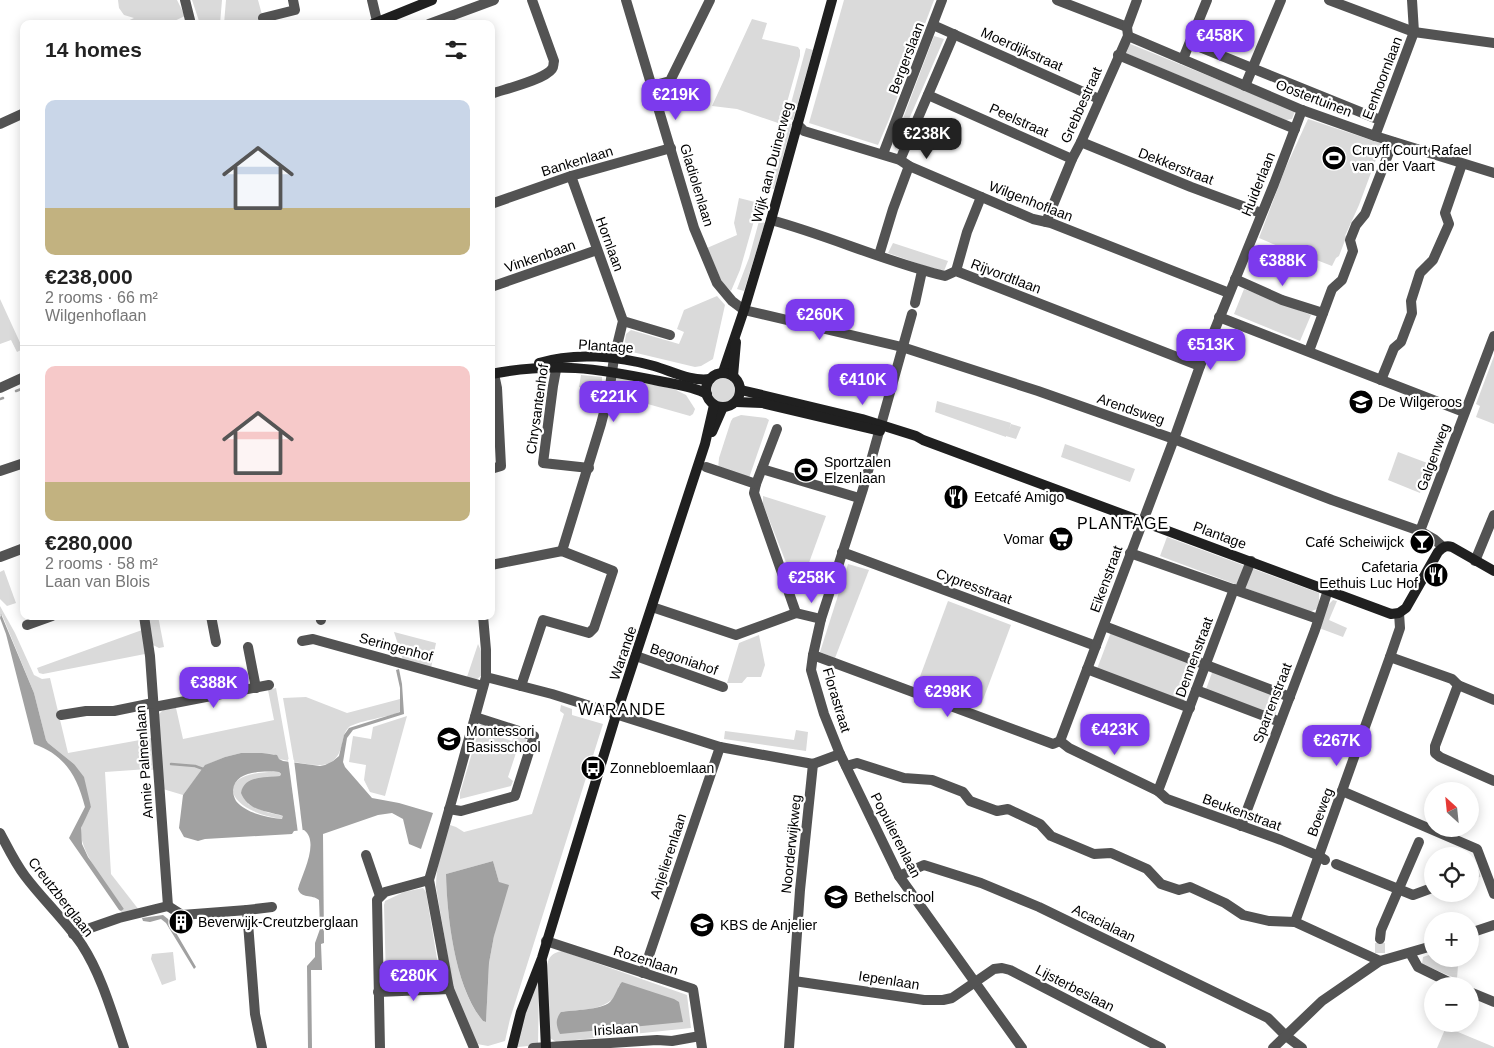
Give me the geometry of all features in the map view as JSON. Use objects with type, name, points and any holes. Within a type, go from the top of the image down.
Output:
[{"type":"street","points":[[184,0],[191,20]]},
{"type":"street","points":[[263,18],[295,10],[292,0]]},
{"type":"street","points":[[372,0],[375,20]]},
{"type":"street","points":[[380,20],[432,0]]},
{"type":"street","points":[[440,20],[494,0]]},
{"type":"street","points":[[495,93],[538,78],[548,73],[553,67],[554,61],[532,0]]},
{"type":"street","name":"Gladiolenlaan","points":[[626,0],[694,228],[717,283],[732,301],[744,310]]},
{"type":"street","points":[[652,86],[670,81],[710,0]]},
{"type":"street","name":"Wijk aan Duinerweg","points":[[722,372],[744,310],[771,220],[832,0]]},
{"type":"street","name":"Bergerslaan","points":[[884,154],[942,0]]},
{"type":"street","name":"Oostertuinen","points":[[1057,0],[1127,31],[1183,60],[1302,110],[1374,136],[1494,173]]},
{"type":"street","name":"Grebbestraat","points":[[1046,222],[1118,55],[1137,0]]},
{"type":"street","points":[[1183,60],[1207,0]]},
{"type":"street","points":[[1245,86],[1281,0]]},
{"type":"street","points":[[1330,0],[1351,4],[1414,32],[1494,42]]},
{"type":"street","name":"Eenhoornlaan","points":[[1374,136],[1414,32],[1412,0]]},
{"type":"street","name":"Moerdijkstraat","points":[[933,25],[1099,99]]},
{"type":"street","points":[[900,160],[954,34]]},
{"type":"street","name":"Oostertuinen","points":[[1190,43],[1380,120]]},
{"type":"street","points":[[1118,55],[1295,129]]},
{"type":"street","name":"Peelstraat","points":[[928,95],[1072,159]]},
{"type":"street","name":"Huiderlaan","points":[[1142,521],[1219,317],[1274,184],[1302,110]]},
{"type":"street","points":[[0,124],[20,116]]},
{"type":"street","name":"Wilgenhoflaan","points":[[797,124],[804,131],[900,160],[909,166],[1033,219],[1046,222],[1229,293]]},
{"type":"street","name":"Dekkerstraat","points":[[1081,142],[1261,213]]},
{"type":"street","points":[[1308,351],[1332,289],[1342,280],[1352,251],[1350,240],[1356,225],[1365,214],[1393,142]]},
{"type":"street","name":"Bankenlaan","points":[[495,203],[571,176],[671,148]]},
{"type":"street","points":[[1381,380],[1394,348],[1401,342],[1412,313],[1410,301],[1420,273],[1433,260],[1449,224],[1446,213],[1462,164]]},
{"type":"street","points":[[879,255],[909,166]]},
{"type":"street","name":"Hornlaan","points":[[571,176],[623,321]]},
{"type":"street","points":[[956,271],[967,232],[981,197]]},
{"type":"street","name":"Rijvordtlaan","points":[[771,220],[922,270],[945,276],[956,271],[1200,366]]},
{"type":"street","name":"Vinkenbaan","points":[[495,286],[597,250]]},
{"type":"street","points":[[915,303],[922,270]]},
{"type":"street","points":[[1234,279],[1282,300],[1323,313]]},
{"type":"street","name":"Arendsweg","points":[[744,310],[902,347],[1038,391],[1174,439],[1332,500],[1420,531],[1443,547],[1448,546],[1494,571]]},
{"type":"street","name":"Florastraat","points":[[840,754],[824,714],[811,670],[813,654],[821,619],[859,498],[912,314]]},
{"type":"street","points":[[1219,317],[1464,412]]},
{"type":"street","points":[[562,551],[589,468],[609,393],[614,358],[623,321],[670,336]]},
{"type":"street","name":"Wijk aan Duinerweg","points":[[733,376],[737,330]]},
{"type":"street","name":"Galgenweg","points":[[1420,531],[1494,336]]},
{"type":"street","name":"Plantage","points":[[495,374],[558,362],[614,358],[636,361],[696,379],[710,379]]},
{"type":"street","name":"Plantage","points":[[558,362],[689,387],[706,394]]},
{"type":"street","name":"Chrysantenhof","points":[[558,362],[543,463],[589,468]]},
{"type":"street","points":[[722,372],[733,376],[737,379],[741,390],[736,402],[730,406],[718,406],[706,394],[707,384],[710,379],[722,372]]},
{"type":"street","points":[[0,388],[20,379]]},
{"type":"street","points":[[495,382],[497,388],[496,467]]},
{"type":"street","name":"Plantage","points":[[741,390],[862,418],[916,436],[1384,612],[1398,613]]},
{"type":"street","name":"Plantage","points":[[736,402],[762,403],[880,425]]},
{"type":"street","name":"Warande","points":[[512,1048],[521,1012],[542,958],[616,714],[718,406]]},
{"type":"street","points":[[777,428],[754,494],[796,613]]},
{"type":"street","points":[[0,471],[20,464]]},
{"type":"street","points":[[706,467],[756,484]]},
{"type":"street","points":[[762,469],[859,498]]},
{"type":"street","points":[[1475,561],[1494,515]]},
{"type":"street","name":"Eikenstraat","points":[[1060,741],[1142,521]]},
{"type":"street","points":[[1398,613],[1406,608],[1438,552],[1443,547]]},
{"type":"street","points":[[0,557],[20,550]]},
{"type":"street","points":[[495,564],[562,551],[613,571],[594,628],[589,633],[543,620],[521,686]]},
{"type":"street","name":"Cypresstraat","points":[[842,552],[1096,646]]},
{"type":"street","points":[[1130,553],[1318,619]]},
{"type":"street","name":"Dennenstraat","points":[[1158,791],[1205,664],[1236,590],[1251,562]]},
{"type":"street","name":"Sparrenstraat","points":[[1241,826],[1328,590]]},
{"type":"street","points":[[652,607],[736,635],[796,613],[821,619]]},
{"type":"street","name":"Boeweg","points":[[1295,922],[1322,858],[1342,790],[1400,628],[1398,613]]},
{"type":"street","points":[[27,625],[41,620]]},
{"type":"street","name":"Annie Palmenlaan","points":[[145,620],[150,656],[168,906]]},
{"type":"street","points":[[212,620],[216,642]]},
{"type":"street","points":[[474,1048],[449,989],[429,880],[484,682],[486,650],[483,620]]},
{"type":"street","points":[[1104,626],[1290,697]]},
{"type":"street","name":"Seringenhof","points":[[302,642],[313,639],[484,682]]},
{"type":"street","points":[[248,647],[256,688]]},
{"type":"street","name":"Florastraat","points":[[813,654],[1053,744],[1060,741]]},
{"type":"street","name":"Begoniahof","points":[[636,656],[723,687]]},
{"type":"street","points":[[1390,657],[1452,679],[1458,685],[1494,700]]},
{"type":"street","points":[[1087,669],[1190,708]]},
{"type":"street","points":[[484,682],[521,686],[552,694],[720,747],[813,764],[840,754]]},
{"type":"street","points":[[61,715],[154,705],[269,685]]},
{"type":"street","points":[[1458,685],[1435,746],[1436,753],[1440,757],[1494,781]]},
{"type":"street","points":[[1196,690],[1237,710],[1280,722]]},
{"type":"street","points":[[449,809],[462,811],[515,796],[532,745],[534,736],[475,717]]},
{"type":"street","name":"Beukenstraat","points":[[1060,741],[1069,748],[1158,791],[1167,799],[1322,858]]},
{"type":"street","name":"Anjelierenlaan","points":[[643,973],[720,747]]},
{"type":"street","name":"Populierenlaan","points":[[840,754],[899,876],[1022,1048]]},
{"type":"street","points":[[846,766],[856,763],[904,778],[932,780],[963,792],[970,802],[997,811],[1008,809],[1040,824],[1051,836],[1094,854],[1111,853],[1147,869],[1161,884],[1179,890],[1190,887],[1225,903],[1244,915],[1269,921],[1295,922],[1380,957],[1410,953],[1424,949]]},
{"type":"street","name":"Noorderwijkweg","points":[[789,1048],[794,981],[794,952],[813,764]]},
{"type":"street","points":[[1342,790],[1425,829],[1477,849],[1482,871],[1494,894]]},
{"type":"street","name":"Creutzberglaan","points":[[0,833],[4,849],[54,908],[90,959],[104,987],[124,1048]]},
{"type":"street","points":[[1380,939],[1381,930],[1419,842]]},
{"type":"street","points":[[366,855],[380,896]]},
{"type":"street","points":[[1336,864],[1413,895],[1424,891]]},
{"type":"street","name":"Acacialaan","points":[[899,876],[924,865],[981,883],[1039,907],[1268,1018],[1286,1036],[1302,1048]]},
{"type":"street","points":[[380,1048],[376,904],[380,896],[385,892],[429,880]]},
{"type":"street","points":[[74,934],[119,918],[168,906],[182,915],[272,907]]},
{"type":"street","points":[[247,910],[256,1014],[262,1048]]},
{"type":"street","points":[[1479,930],[1494,925]]},
{"type":"street","name":"Rozenlaan","points":[[546,941],[693,989],[700,1036]]},
{"type":"street","points":[[1410,953],[1418,967],[1439,977]]},
{"type":"street","points":[[1273,1048],[1322,1002],[1380,957]]},
{"type":"street","name":"Warande","points":[[542,958],[546,1048]]},
{"type":"street","name":"Lijsterbeslaan","points":[[975,982],[994,969],[1010,970],[1161,1048]]},
{"type":"street","name":"Iepenlaan","points":[[794,981],[924,1000],[952,998],[975,982]]},
{"type":"street","points":[[378,992],[449,989]]},
{"type":"street","points":[[1479,996],[1494,1002]]},
{"type":"street","points":[[700,1036],[702,1048]]},
{"type":"street","name":"Irislaan","points":[[533,1048],[657,1040],[673,1045],[700,1036]]},
{"type":"shaded area","points":[[118,0],[177,0],[185,16],[176,20],[130,20],[134,18],[124,15],[119,8]]},
{"type":"shaded area","points":[[192,0],[222,0],[220,20],[199,20]]},
{"type":"shaded area","points":[[226,0],[258,0],[263,20],[224,20]]},
{"type":"shaded area","points":[[844,0],[934,0],[878,145],[809,123]]},
{"type":"shaded area","points":[[752,19],[767,23],[762,39],[798,47],[800,50],[781,124],[737,109],[712,106]]},
{"type":"shaded area","points":[[934,36],[944,39],[896,149],[893,145]]},
{"type":"shaded area","points":[[1128,43],[1295,111],[1292,119],[1286,120],[1123,52]]},
{"type":"shaded area","points":[[806,48],[813,50],[793,120],[787,118]]},
{"type":"shaded area","points":[[1308,119],[1380,143],[1384,150],[1378,154],[1345,236],[1347,235],[1339,256],[1332,266],[1285,250],[1259,238],[1286,167]]},
{"type":"shaded area","points":[[786,123],[792,124],[774,189],[768,188]]},
{"type":"shaded area","points":[[739,198],[759,203],[740,270],[731,291],[723,284],[707,248],[737,235],[734,223]]},
{"type":"shaded area","points":[[759,221],[765,223],[744,291],[737,289],[749,258]]},
{"type":"shaded area","points":[[893,243],[948,261],[944,271],[888,253]]},
{"type":"shaded area","points":[[1244,289],[1311,315],[1300,341],[1234,314]]},
{"type":"shaded area","points":[[717,296],[725,305],[713,359],[701,366],[695,367],[628,351],[624,347],[626,334],[631,330],[679,344],[684,332],[677,329],[684,310]]},
{"type":"shaded area","points":[[0,299],[20,342],[20,350],[17,352],[11,340],[0,344]]},
{"type":"shaded area","points":[[1494,356],[1494,424],[1476,417],[1480,406],[1476,404]]},
{"type":"shaded area","points":[[581,375],[602,377],[602,390],[579,387]]},
{"type":"shaded area","points":[[616,377],[674,389],[686,395],[695,409],[693,414],[690,416],[616,395]]},
{"type":"shaded area","points":[[723,378],[731,382],[735,390],[731,398],[723,402],[715,398],[711,390],[715,382]]},
{"type":"shaded area","points":[[937,401],[1011,423],[1009,430],[1011,424],[1021,427],[1016,439],[1006,437],[935,412]]},
{"type":"shaded area","points":[[741,415],[769,420],[749,478],[718,469],[719,458],[731,421],[733,418]]},
{"type":"shaded area","points":[[1065,444],[1135,469],[1130,482],[1061,457]]},
{"type":"shaded area","points":[[1398,452],[1430,464],[1420,493],[1388,480]]},
{"type":"shaded area","points":[[763,496],[826,516],[798,593],[763,504]]},
{"type":"shaded area","points":[[1167,537],[1319,593],[1317,609],[1309,612],[1160,556]]},
{"type":"shaded area","points":[[848,564],[869,570],[835,658],[820,652]]},
{"type":"shaded area","points":[[4,570],[16,603],[7,606],[0,599],[0,572]]},
{"type":"shaded area","points":[[1333,600],[1337,601],[1329,620],[1347,628],[1343,637],[1319,628],[1327,606]]},
{"type":"shaded area","points":[[948,601],[1011,625],[981,705],[918,682]]},
{"type":"shaded area","points":[[0,606],[15,633],[34,675],[42,679],[50,678],[68,753],[151,738],[154,770],[105,772],[111,874],[139,910],[123,915],[121,911],[124,909],[90,859],[81,838],[81,829],[91,807],[74,764],[46,740],[34,693],[2,615],[0,615]]},
{"type":"shaded area","points":[[1,614],[34,693],[46,740],[74,764],[84,777],[91,807],[81,828],[82,844],[88,857],[124,909],[121,911],[69,838],[85,807],[82,796],[74,776],[62,761],[54,754],[34,744],[6,634],[0,618]]},
{"type":"shaded area","points":[[148,620],[159,620],[164,647],[159,648],[153,645]]},
{"type":"shaded area","points":[[142,630],[145,654],[43,674],[39,673],[37,668]]},
{"type":"shaded area","points":[[394,632],[436,643],[431,668],[403,660]]},
{"type":"shaded area","points":[[1111,632],[1197,664],[1183,702],[1097,669]]},
{"type":"shaded area","points":[[759,635],[765,665],[761,677],[747,677],[742,683],[727,683],[739,643]]},
{"type":"shaded area","points":[[478,644],[482,653],[482,675],[476,680],[467,677]]},
{"type":"shaded area","points":[[399,669],[402,684],[404,714],[353,730],[347,738],[343,762],[345,767],[372,798],[399,803],[433,813],[421,849],[409,844],[403,819],[392,813],[378,815],[323,834],[324,943],[321,944],[322,970],[311,970],[312,1048],[308,1048],[307,966],[315,957],[315,943],[320,929],[319,900],[302,894],[298,889],[310,850],[308,835],[304,830],[294,831],[292,834],[198,841],[184,837],[179,828],[183,795],[205,765],[241,753],[277,755],[283,761],[320,766],[333,761],[339,756],[344,735],[349,728],[400,712],[400,688],[396,670]],"holes":[[[259,772],[279,772],[280,776],[251,780],[246,783],[241,793],[244,799],[253,807],[283,816],[282,819],[251,812],[236,801],[233,790],[235,783],[245,775]]]},
{"type":"shaded area","points":[[1213,670],[1282,696],[1274,718],[1205,692]]},
{"type":"shaded area","points":[[276,688],[289,761],[279,759],[274,754],[241,753],[206,765],[183,795],[163,789],[158,715],[164,709],[176,708],[183,739],[274,720],[268,690]]},
{"type":"shaded area","points":[[306,697],[347,713],[400,699],[401,711],[349,727],[345,733],[339,754],[329,763],[317,765],[294,762],[283,698]]},
{"type":"shaded area","points":[[561,705],[572,709],[572,715],[603,724],[510,1019],[505,1041],[488,1046],[477,1044],[453,987],[436,887],[440,856],[450,825],[464,832],[532,814],[564,714],[560,711]],"holes":[[[493,861],[499,882],[494,936],[489,963],[486,1022],[483,1021],[473,1007],[459,972],[448,910],[446,874]]]},
{"type":"shaded area","points":[[407,716],[385,796],[370,792],[364,780],[366,765],[349,762],[353,736],[371,739],[373,727]]},
{"type":"shaded area","points":[[481,723],[486,725],[485,732],[512,741],[515,734],[526,738],[527,746],[519,744],[508,777],[513,781],[511,786],[460,799],[460,793]]},
{"type":"shaded area","points":[[796,730],[808,732],[806,751],[724,739],[725,731],[794,740]]},
{"type":"shaded area","points":[[279,772],[280,776],[255,779],[248,804],[266,812],[283,816],[283,819],[263,815],[238,801],[233,792],[234,784],[242,778],[257,773]]},
{"type":"shaded area","points":[[493,861],[499,882],[509,885],[494,936],[489,963],[486,1022],[483,1021],[473,1007],[459,971],[448,910],[446,874]]},
{"type":"shaded area","points":[[423,888],[426,892],[440,977],[434,977],[435,981],[431,977],[386,978],[385,901],[404,892]]},
{"type":"shaded area","points":[[163,915],[168,919],[196,967],[194,969],[166,923],[161,919],[150,922],[143,921],[142,918]]},
{"type":"shaded area","points":[[562,951],[687,995],[691,1028],[556,1042],[550,1038],[546,974],[549,959]],"holes":[[[619,985],[683,1022],[561,1012],[596,1008],[604,1005],[616,994]]]},
{"type":"shaded area","points":[[173,952],[176,980],[162,985],[151,959],[152,954]]},
{"type":"shaded area","points":[[541,962],[538,1045],[518,1047],[515,1046]]},
{"type":"shaded area","points":[[1429,967],[1458,967],[1457,977],[1452,977]]},
{"type":"shaded area","points":[[622,982],[679,1002],[683,1022],[560,1034],[557,1023],[561,1012],[606,1005],[612,1000]]},
{"type":"shaded area","points":[[1444,1032],[1458,1032],[1494,1047],[1494,1048],[1437,1048]]},
{"type":"pier","points":[[288,759],[294,760],[303,833],[298,833]]},
{"type":"waterway","points":[[16,391],[20,390]]},
{"type":"waterway","points":[[171,764],[195,766],[206,770]]},
{"type":"tunnel","points":[[1380,939],[1380,953]]},
{"type":"place","name":"Cruyff Court Rafael van der Vaart","points":[[1334,158]]},
{"type":"place","name":"De Wilgeroos","points":[[1361,402]]},
{"type":"place","name":"Sportzalen Elzenlaan","points":[[806,470]]},
{"type":"place","name":"Eetcafé Amigo","points":[[956,497]]},
{"type":"place","name":"Vomar","points":[[1061,539]]},
{"type":"place","name":"Café Scheiwijck","points":[[1422,542]]},
{"type":"place","name":"Cafetaria Eethuis Luc Hof","points":[[1436,575]]},
{"type":"place","name":"Montessori Basisschool","points":[[449,739]]},
{"type":"place","name":"Zonnebloemlaan","points":[[593,768]]},
{"type":"place","name":"Bethelschool","points":[[836,897]]},
{"type":"place","name":"Beverwijk-Creutzberglaan","points":[[181,922]]},
{"type":"place","name":"KBS de Anjelier","points":[[702,925]]},
{"type":"district","name":"PLANTAGE","points":[[1123,523]]},
{"type":"district","name":"WARANDE","points":[[622,709]]}]
